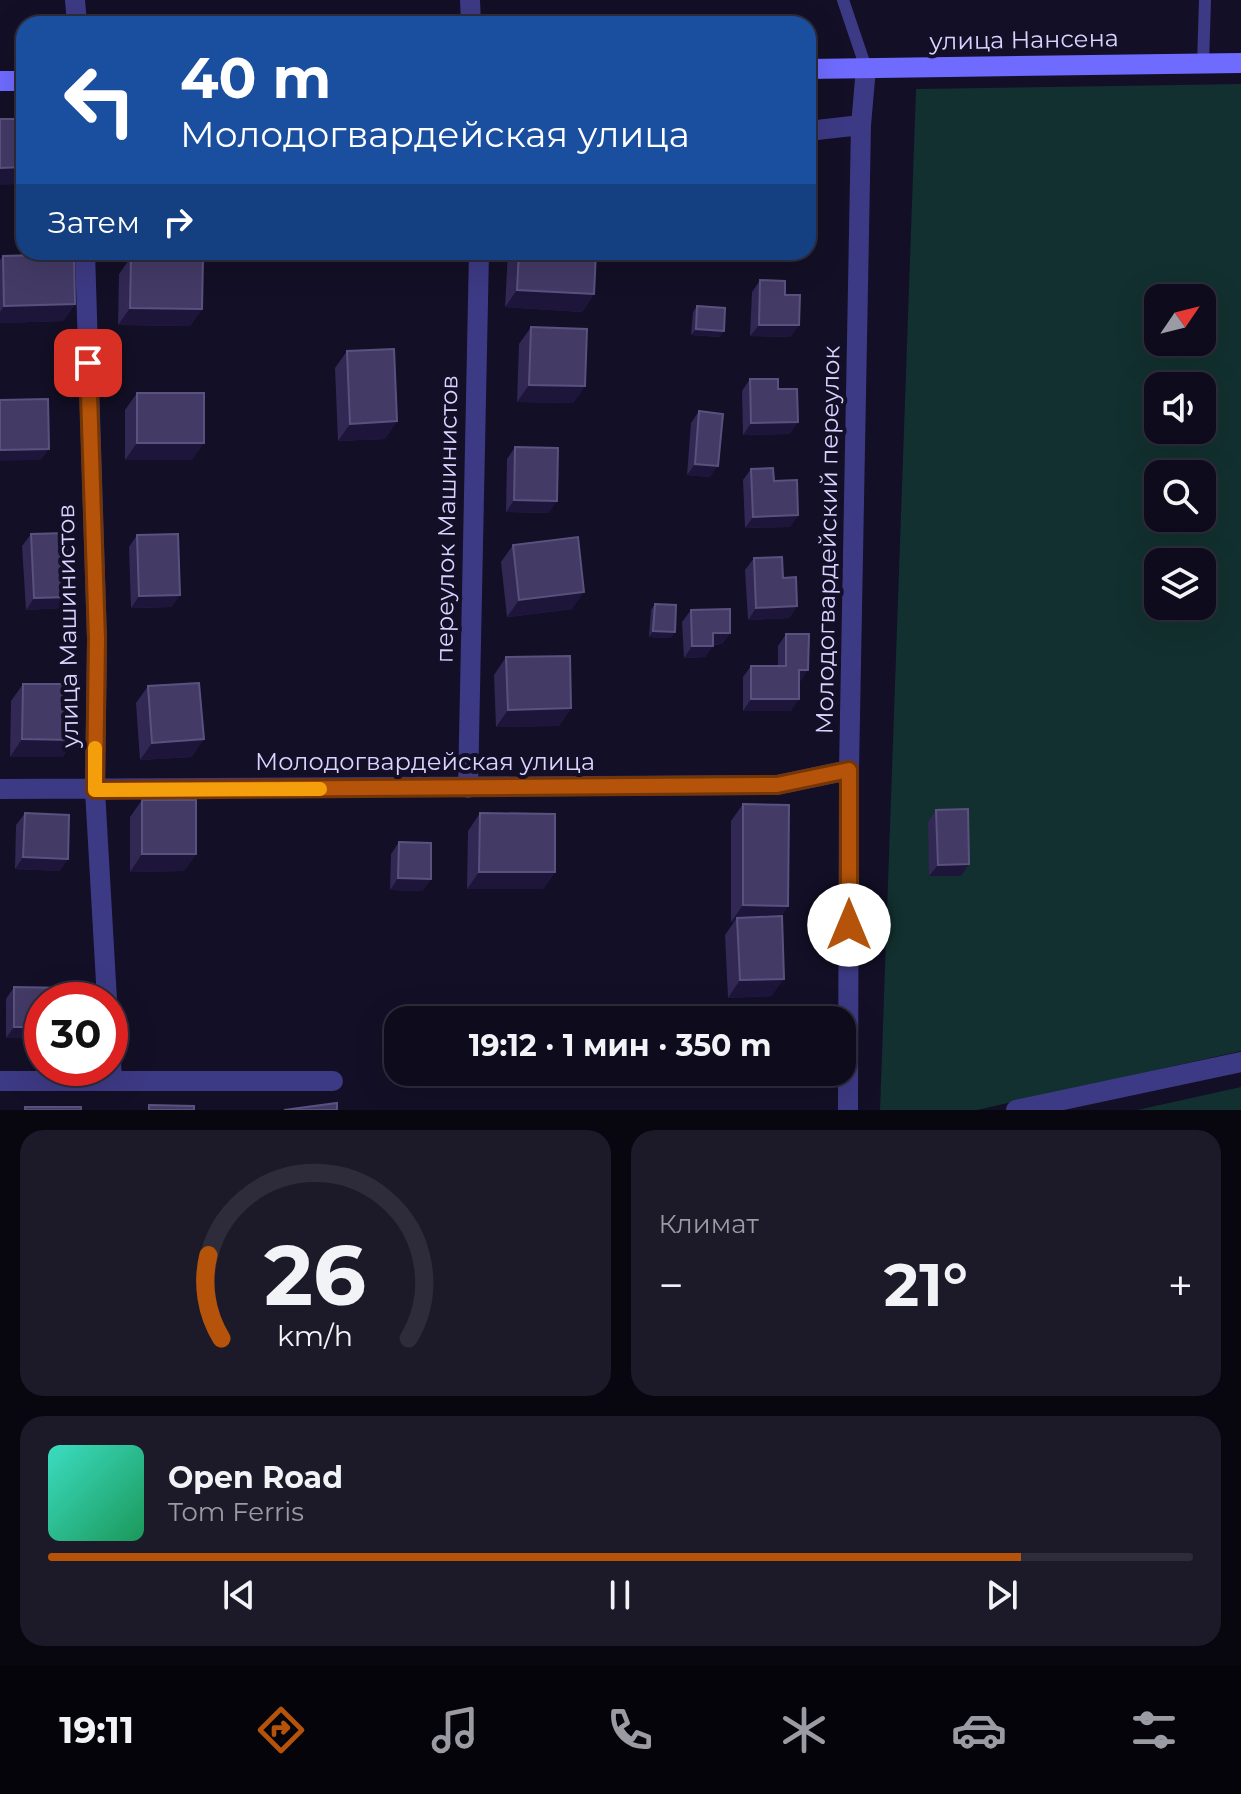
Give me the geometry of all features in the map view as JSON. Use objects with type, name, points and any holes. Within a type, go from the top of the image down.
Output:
[{"type":"main road","name":"улица Нансена","points":[[816,69],[1241,63]]},
{"type":"street","name":"Молодогвардейский переулок","points":[[848,1110],[849,770],[861,125],[866,68]]},
{"type":"street","points":[[816,130],[861,125]]},
{"type":"street","name":"улица Машинистов","points":[[85,260],[97,639],[95,790],[106,982]]},
{"type":"street","name":"переулок Машинистов","points":[[468,788],[479,260]]},
{"type":"street","name":"Молодогвардейская улица","points":[[0,789],[777,785],[849,770]]},
{"type":"street","points":[[1016,1110],[1241,1062]]},
{"type":"street","points":[[0,1081],[24,1081]]},
{"type":"street","points":[[128,1081],[333,1081]]},
{"type":"lane","points":[[843,0],[866,68]]},
{"type":"lane","points":[[1203,64],[1205,0]]},
{"type":"green space","points":[[1241,84],[1241,1051],[977,1110],[880,1110],[916,89]]},
{"type":"green space","points":[[1241,1087],[1241,1110],[1137,1110]]},
{"type":"building","points":[[0,119],[16,119],[16,167],[0,168]]},
{"type":"building","points":[[3,256],[16,256],[16,260],[74,260],[75,304],[4,306]]},
{"type":"building","points":[[131,260],[203,260],[202,309],[130,308]]},
{"type":"building","points":[[519,260],[596,260],[594,294],[517,290]]},
{"type":"building","points":[[760,280],[785,281],[785,295],[800,295],[799,325],[759,325]]},
{"type":"building","points":[[697,306],[725,308],[724,331],[696,329]]},
{"type":"building","points":[[531,327],[587,329],[585,386],[529,385]]},
{"type":"building","points":[[394,349],[397,421],[350,424],[347,351]]},
{"type":"building","points":[[750,379],[778,379],[778,389],[797,389],[798,422],[751,423]]},
{"type":"building","points":[[137,393],[204,393],[204,443],[137,443]]},
{"type":"building","points":[[48,399],[49,449],[0,450],[0,400]]},
{"type":"building","points":[[699,411],[723,414],[718,466],[695,464]]},
{"type":"building","points":[[515,447],[558,448],[557,501],[514,500]]},
{"type":"building","points":[[773,468],[774,481],[797,480],[798,515],[753,517],[751,469]]},
{"type":"building","points":[[66,533],[69,597],[34,598],[31,534]]},
{"type":"building","points":[[178,534],[180,595],[139,596],[137,535]]},
{"type":"building","points":[[578,537],[584,592],[519,600],[513,545]]},
{"type":"building","points":[[782,557],[783,578],[796,577],[797,606],[756,608],[754,558]]},
{"type":"building","points":[[655,604],[676,605],[675,632],[653,631]]},
{"type":"building","points":[[730,609],[730,633],[713,633],[713,646],[692,646],[691,610]]},
{"type":"building","points":[[786,634],[809,634],[808,670],[799,670],[799,699],[751,699],[751,666],[786,666]]},
{"type":"building","points":[[570,656],[571,708],[508,710],[506,657]]},
{"type":"building","points":[[199,683],[204,739],[152,743],[148,686]]},
{"type":"building","points":[[23,684],[75,684],[75,740],[22,739]]},
{"type":"building","points":[[142,800],[196,800],[196,854],[142,854]]},
{"type":"building","points":[[743,804],[789,805],[788,906],[743,905]]},
{"type":"building","points":[[968,809],[969,864],[938,865],[936,810]]},
{"type":"building","points":[[25,813],[69,815],[68,859],[23,857]]},
{"type":"building","points":[[480,813],[555,814],[555,872],[479,872]]},
{"type":"building","points":[[399,842],[431,843],[431,879],[398,878]]},
{"type":"building","points":[[782,916],[784,979],[740,980],[737,918]]},
{"type":"building","points":[[14,987],[24,987],[24,1027],[14,1027]]},
{"type":"building","points":[[337,1103],[337,1110],[284,1110]]},
{"type":"building","points":[[149,1105],[194,1106],[194,1110],[149,1110]]},
{"type":"building","points":[[25,1107],[81,1107],[81,1110],[25,1110]]},
{"type":"slow traffic","points":[[95,748],[95,790],[320,789]]},
{"type":"route","points":[[88,363],[97,639],[95,790],[777,785],[849,770],[849,925]]}]
